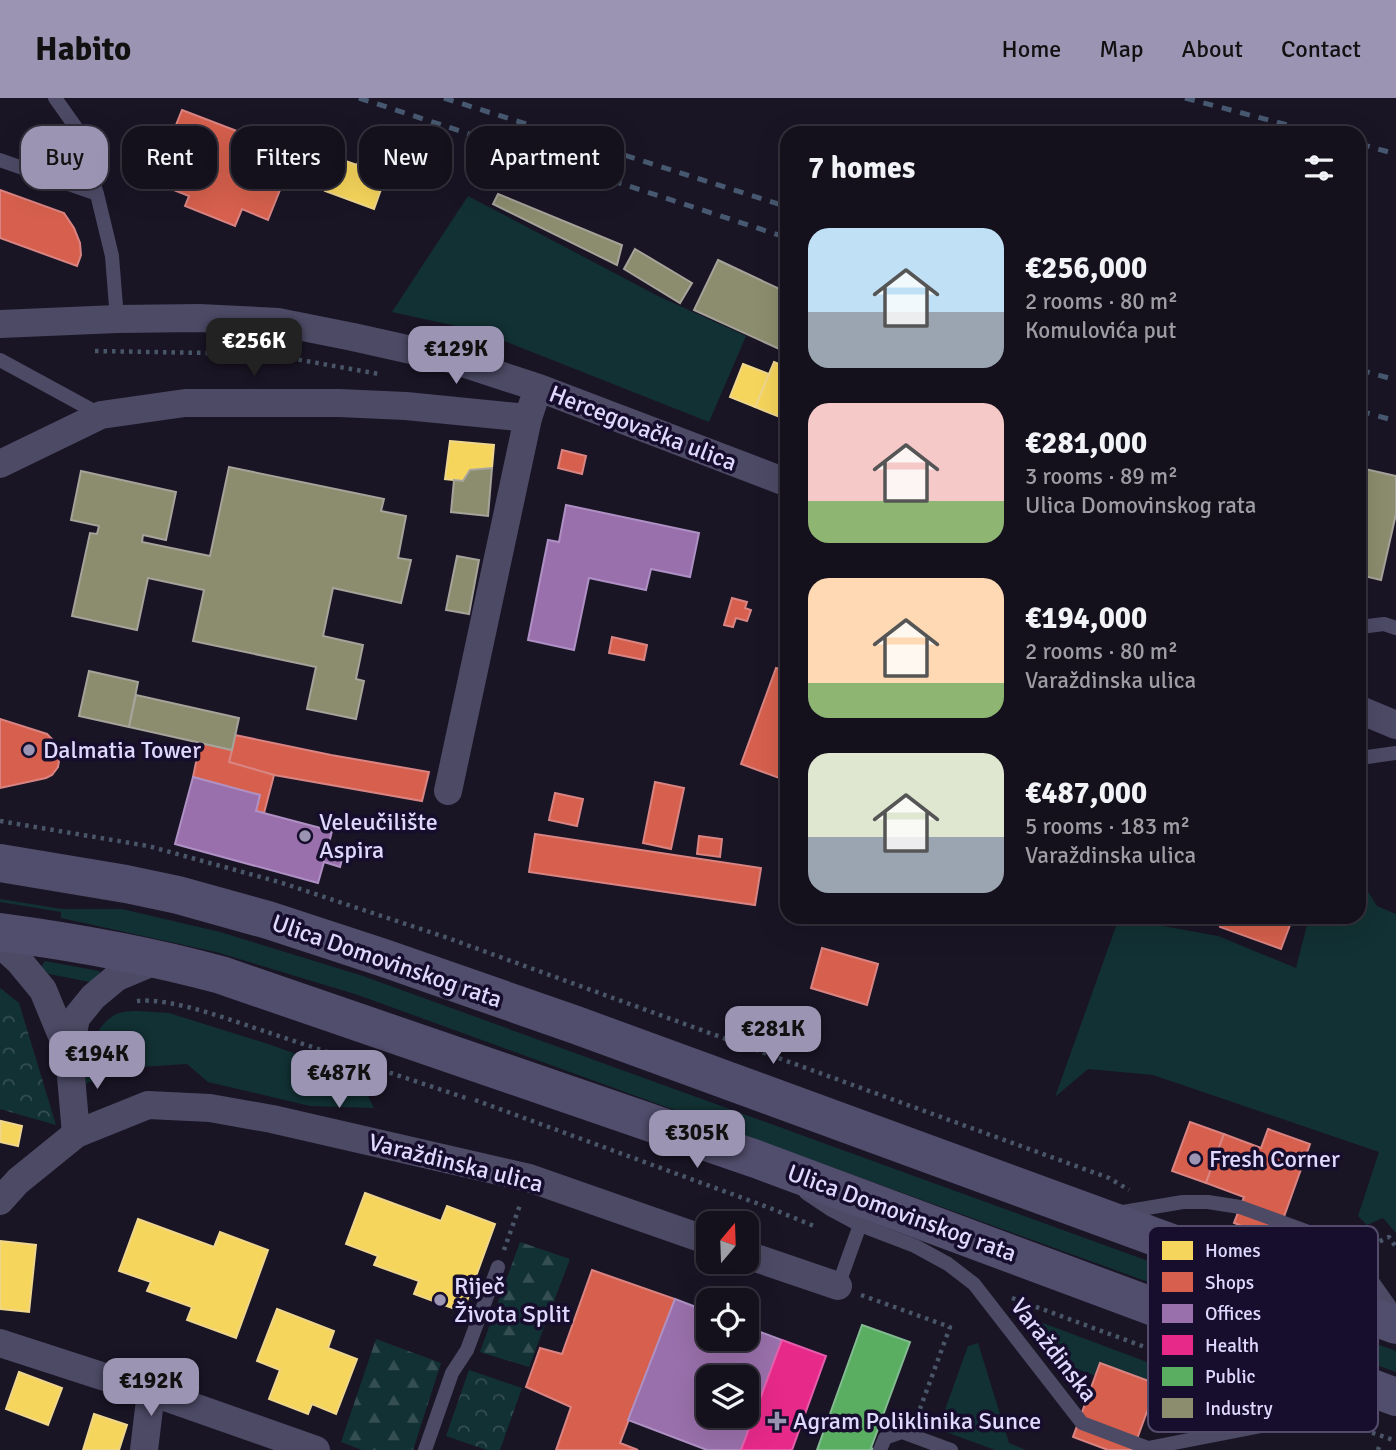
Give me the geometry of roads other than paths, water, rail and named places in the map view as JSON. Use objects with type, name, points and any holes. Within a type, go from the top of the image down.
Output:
[{"type":"main road","name":"Ulica Domovinskog rata","points":[[4,862],[178,895],[345,945],[576,1025],[1148,1235]]},
{"type":"main road","name":"Ulica Domovinskog rata","points":[[0,932],[79,943],[160,959],[221,975],[756,1159],[1148,1305]]},
{"type":"main road","name":"Ulica Domovinskog rata","points":[[1378,1318],[1396,1325]]},
{"type":"street","name":"Hercegovačka ulica","points":[[0,324],[199,318],[278,323],[353,337],[447,358],[539,387],[780,481]]},
{"type":"street","points":[[447,791],[527,418],[539,387]]},
{"type":"street","points":[[0,464],[101,415],[185,403],[340,403],[407,406],[527,418]]},
{"type":"street","points":[[1366,712],[1396,725]]},
{"type":"street","points":[[0,944],[19,961],[43,990],[69,1053]]},
{"type":"street","points":[[76,1134],[69,1053],[76,1018],[93,997],[117,977],[160,959]]},
{"type":"street","name":"Varaždinska ulica","points":[[0,1200],[18,1181],[76,1134],[148,1105],[210,1108],[272,1119],[529,1178],[696,1236]]},
{"type":"street","points":[[760,1259],[838,1286]]},
{"type":"street","points":[[0,1343],[316,1450]]},
{"type":"street","points":[[144,1450],[151,1392]]},
{"type":"lane","points":[[55,98],[77,129],[97,194],[112,256],[117,319]]},
{"type":"lane","points":[[0,160],[97,194]]},
{"type":"lane","points":[[0,360],[101,415]]},
{"type":"lane","points":[[1366,626],[1384,624],[1396,627]]},
{"type":"lane","points":[[1366,757],[1396,753]]},
{"type":"lane","name":"Varaždinska","points":[[756,1159],[830,1209],[860,1225],[915,1247],[948,1264],[974,1283],[1083,1423],[1148,1448],[1230,1432]]},
{"type":"lane","points":[[1097,1216],[1183,1202],[1208,1202],[1240,1207],[1292,1226]]},
{"type":"lane","points":[[838,1286],[860,1225]]},
{"type":"lane","points":[[425,1450],[452,1373],[467,1350],[498,1267]]},
{"type":"lane","points":[[1378,1290],[1396,1315]]},
{"type":"lane","points":[[880,1450],[885,1438],[902,1432],[951,1450]]},
{"type":"railway","points":[[359,98],[780,235]]},
{"type":"railway","points":[[444,98],[780,204]]},
{"type":"railway","points":[[1185,98],[1291,126]]},
{"type":"railway","points":[[1366,146],[1396,154]]},
{"type":"railway","points":[[1366,372],[1396,380]]},
{"type":"railway","points":[[1366,413],[1396,421]]},
{"type":"place","name":"Dalmatia Tower","points":[[29,750]]},
{"type":"place","name":"Veleučilište Aspira","points":[[305,836]]},
{"type":"place","name":"Fresh Corner","points":[[1195,1159]]},
{"type":"place","name":"Riječ Života Split","points":[[440,1300]]},
{"type":"place","name":"Agram Poliklinika Sunce","points":[[777,1421]]}]
